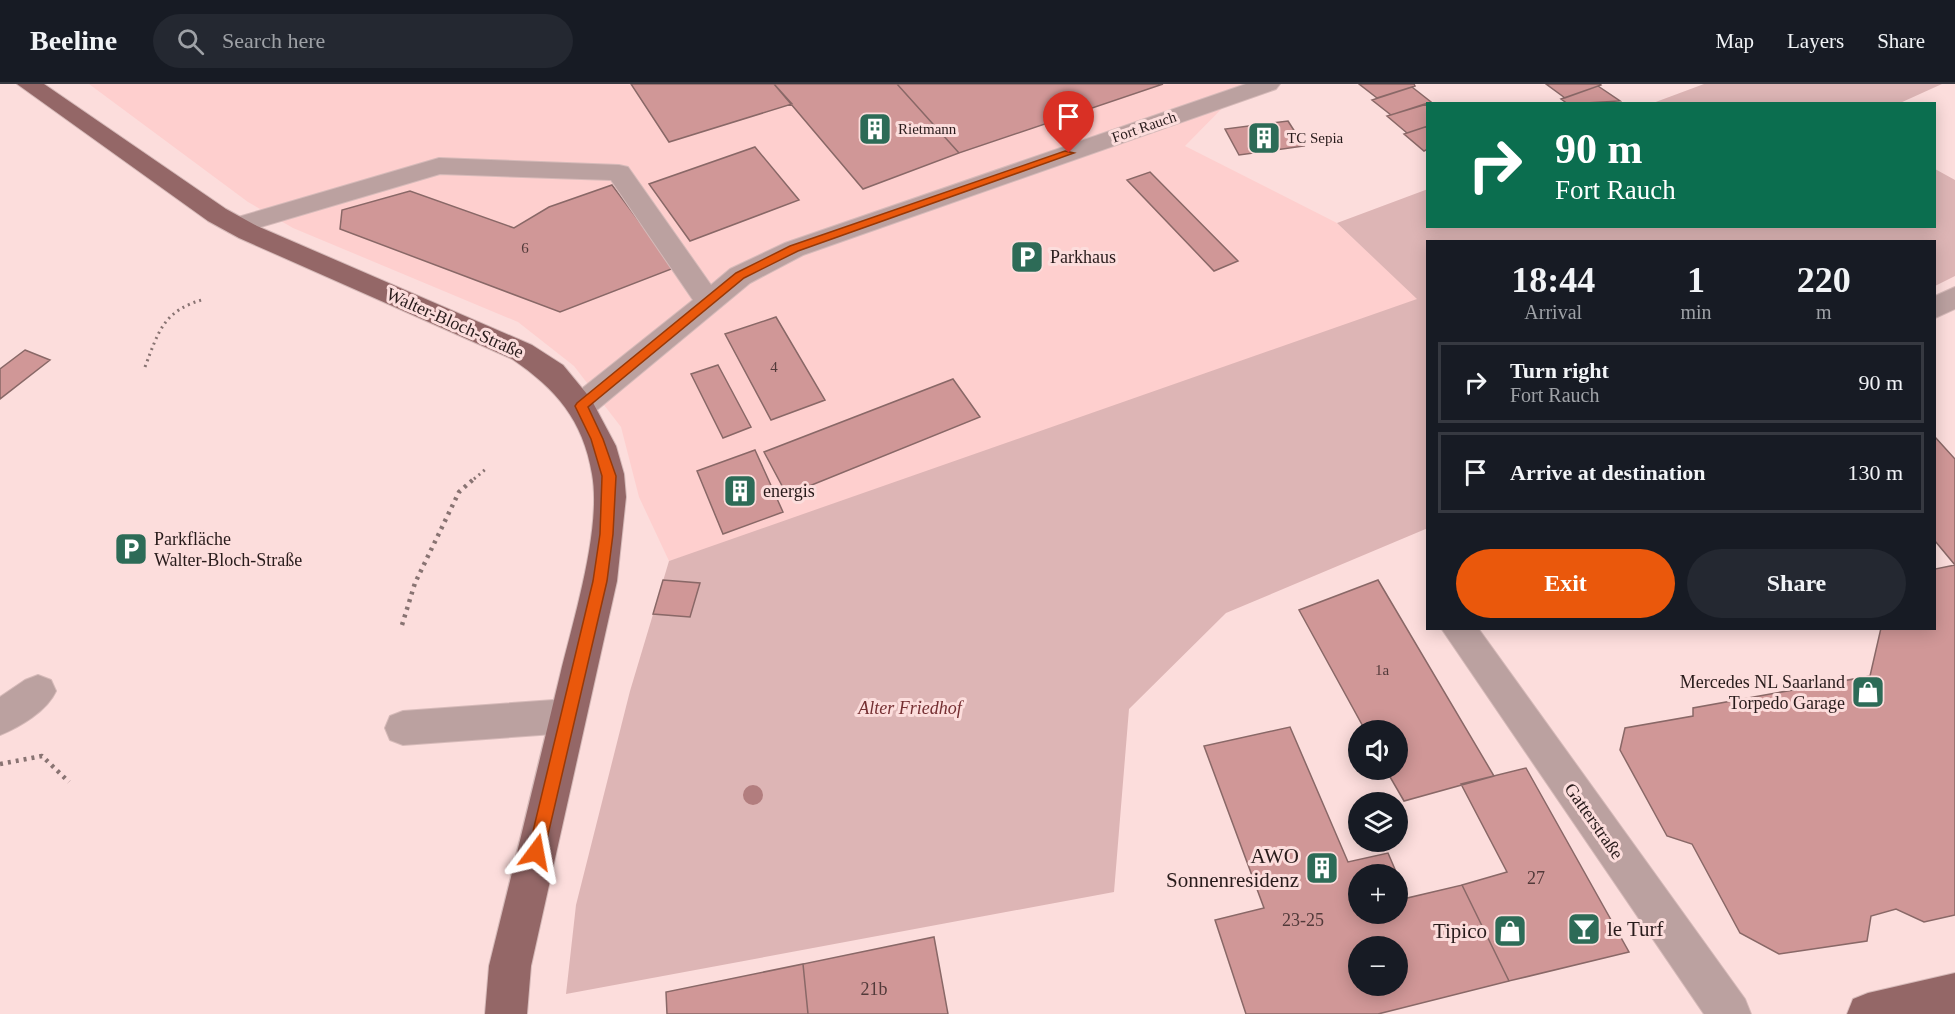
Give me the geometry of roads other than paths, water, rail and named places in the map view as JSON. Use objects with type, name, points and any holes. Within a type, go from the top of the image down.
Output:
[{"type":"main road","name":"Walter-Bloch-Straße","points":[[29,84],[217,215],[237,226],[522,352],[553,373],[581,406],[597,439],[609,476],[606,534],[600,581],[510,966],[506,1014]]},
{"type":"main road","points":[[1868,1014],[1955,994]]},
{"type":"street","name":"Fort Rauch","points":[[581,406],[740,276],[794,249],[1268,84]]},
{"type":"street","points":[[237,226],[439,166],[619,173],[708,301]]},
{"type":"street","points":[[1936,307],[1955,297]]},
{"type":"street","name":"Gatterstraße","points":[[1459,630],[1730,1014]]},
{"type":"street","points":[[0,718],[38,691]]},
{"type":"street","points":[[403,728],[568,716]]},
{"type":"place","name":"Rietmann","points":[[875,129]]},
{"type":"place","name":"TC Sepia","points":[[1264,138]]},
{"type":"place","name":"Parkhaus","points":[[1027,257]]},
{"type":"place","name":"energis","points":[[740,491]]},
{"type":"place","name":"Parkfläche Walter-Bloch-Straße","points":[[131,549]]},
{"type":"place","name":"Mercedes NL Saarland Torpedo Garage","points":[[1868,692]]},
{"type":"place","name":"AWO Sonnenresidenz","points":[[1322,868]]},
{"type":"place","name":"le Turf","points":[[1584,929]]},
{"type":"place","name":"Tipico","points":[[1510,931]]},
{"type":"park label","name":"Alter Friedhof","points":[[910,708]]}]
